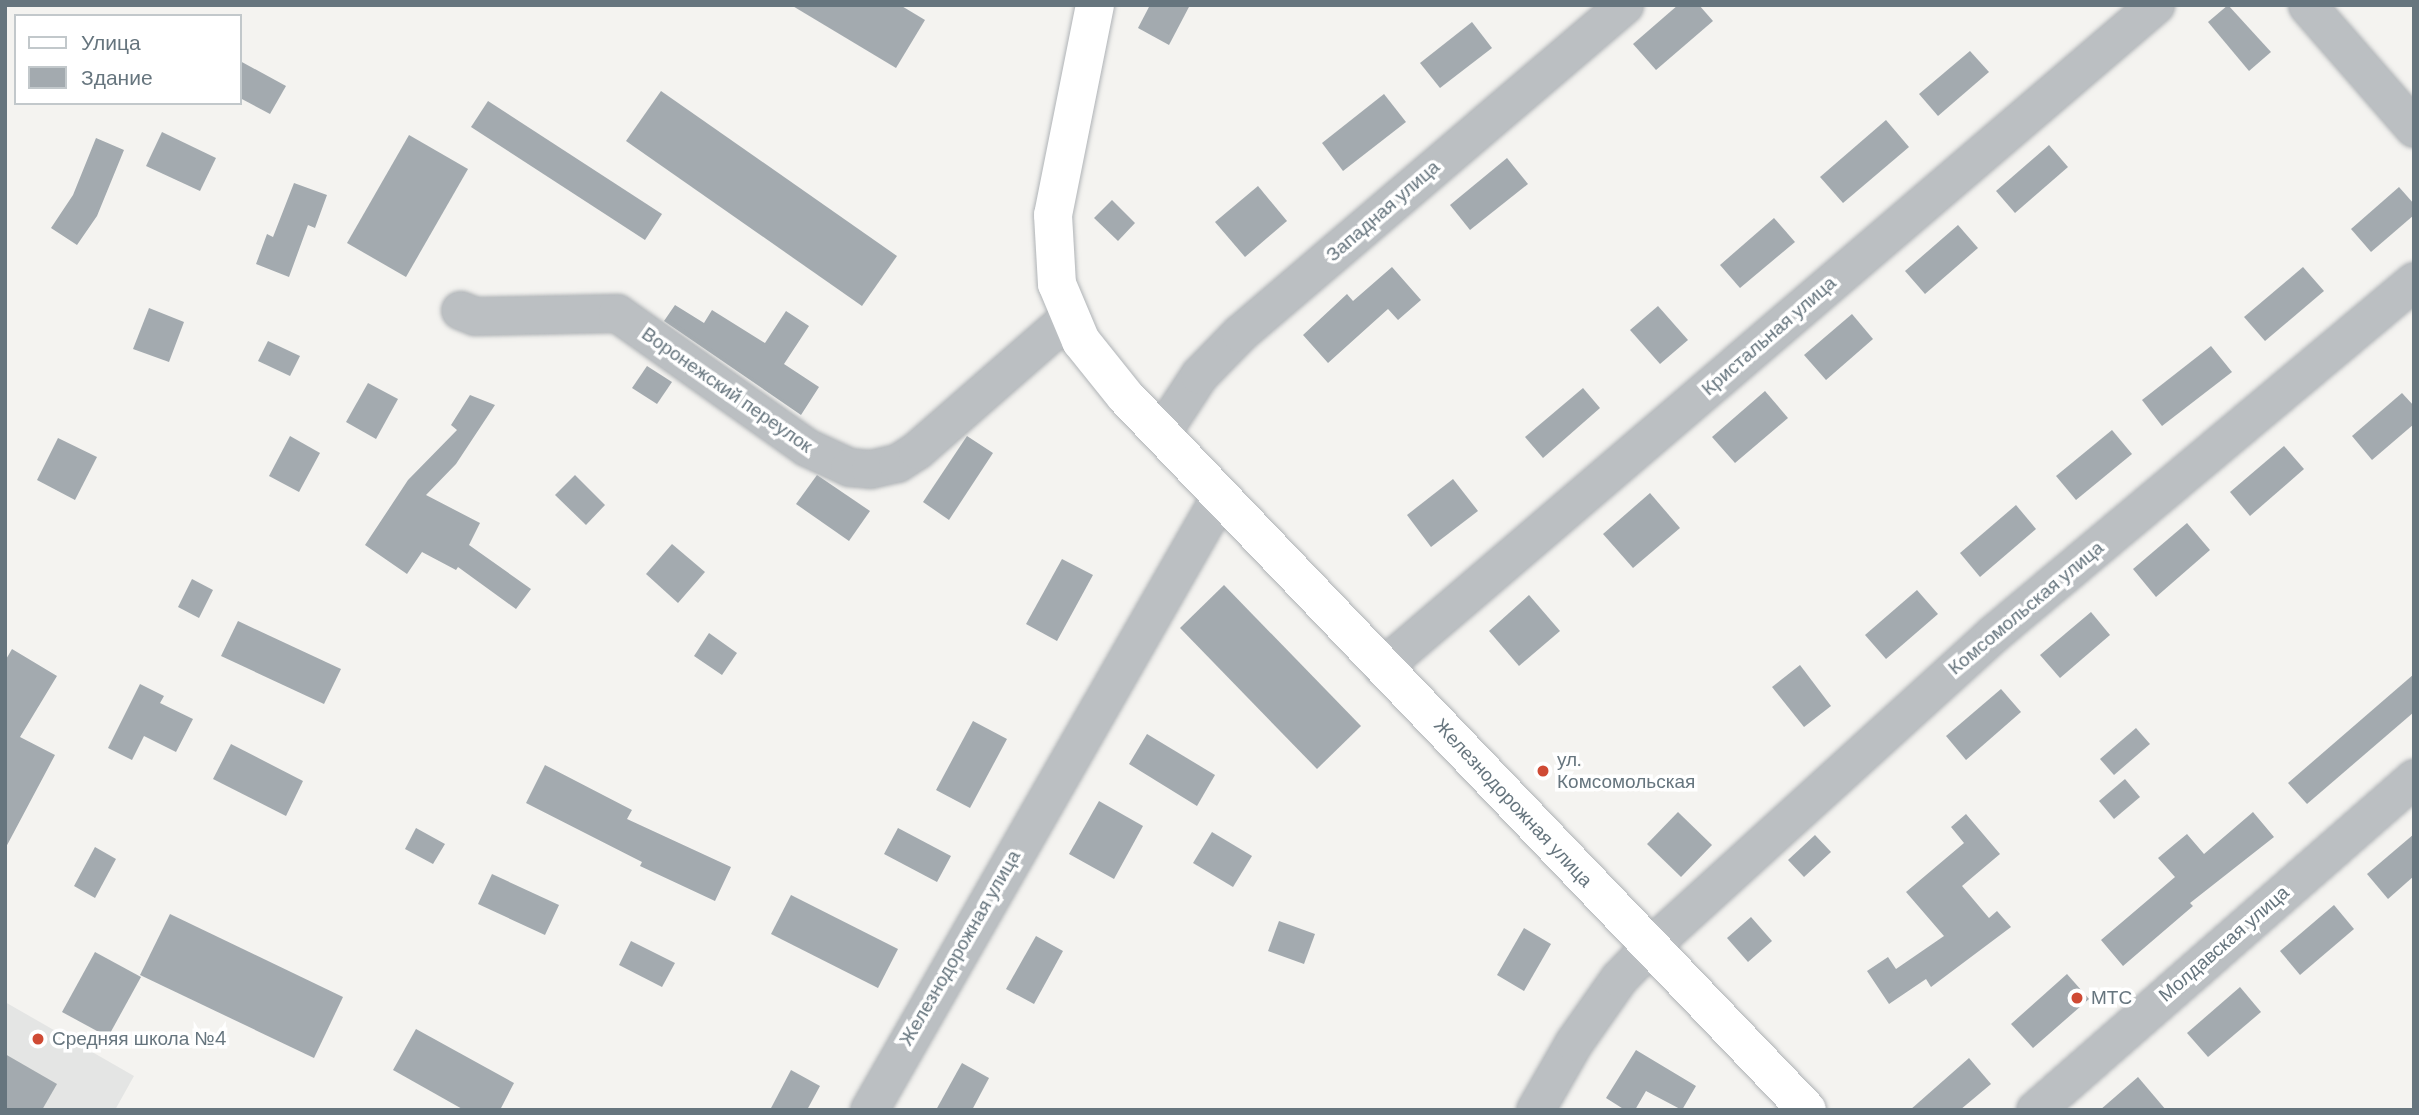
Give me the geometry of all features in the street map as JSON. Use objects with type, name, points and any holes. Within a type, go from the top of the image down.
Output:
[{"type":"main road","name":"Железнодорожная улица","points":[[1096,5],[1053,215],[1057,284],[1068,318],[1097,364],[1382,667],[1807,1110]]},
{"type":"street","name":"Западная улица","points":[[1161,433],[1199,375],[1240,333],[1624,5]]},
{"type":"street","name":"Кристальная улица","points":[[1382,667],[2155,5]]},
{"type":"street","points":[[2307,5],[2414,128]]},
{"type":"street","name":"Комсомольская улица","points":[[1535,1110],[1580,1033],[1619,978],[1649,947],[1994,633],[2414,281]]},
{"type":"street","name":"Воронежский переулок","points":[[460,310],[475,316],[617,313],[806,447],[849,467],[870,469],[897,463],[917,450],[1068,318]]},
{"type":"street","name":"Железнодорожная улица","points":[[869,1110],[1220,496]]},
{"type":"street","name":"Молдавская улица","points":[[2035,1110],[2414,778]]},
{"type":"shaded area","name":"Средняя школа №4","points":[[5,1002],[134,1076],[115,1110],[5,1110]]},
{"type":"building","points":[[791,5],[900,5],[925,20],[896,68]]},
{"type":"building","points":[[1150,5],[1190,5],[1169,45],[1138,28]]},
{"type":"building","points":[[1678,5],[1699,5],[1713,21],[1656,70],[1633,44]]},
{"type":"building","points":[[2228,5],[2271,52],[2249,71],[2208,22]]},
{"type":"building","points":[[1472,22],[1492,48],[1440,88],[1420,63]]},
{"type":"building","points":[[1970,51],[1989,72],[1938,116],[1919,94]]},
{"type":"building","points":[[242,62],[286,86],[270,114],[242,99]]},
{"type":"building","points":[[661,91],[897,256],[862,306],[626,141]]},
{"type":"building","points":[[1384,94],[1406,122],[1343,171],[1322,143]]},
{"type":"building","points":[[488,101],[662,214],[645,240],[471,127]]},
{"type":"building","points":[[1886,120],[1909,147],[1843,203],[1820,177]]},
{"type":"building","points":[[162,132],[216,158],[200,191],[146,166]]},
{"type":"building","points":[[409,135],[468,169],[406,277],[347,243]]},
{"type":"building","points":[[96,138],[124,150],[97,216],[77,245],[51,228],[73,195]]},
{"type":"building","points":[[2049,145],[2068,167],[2015,213],[1996,191]]},
{"type":"building","points":[[1507,158],[1528,184],[1470,230],[1450,205]]},
{"type":"building","points":[[294,183],[327,195],[315,228],[308,225],[289,277],[256,264],[267,234],[273,237]]},
{"type":"building","points":[[1258,186],[1287,221],[1245,257],[1215,222]]},
{"type":"building","points":[[2399,187],[2414,204],[2414,215],[2371,252],[2351,229]]},
{"type":"building","points":[[1112,200],[1135,223],[1118,241],[1094,218]]},
{"type":"building","points":[[1774,218],[1795,242],[1740,288],[1720,265]]},
{"type":"building","points":[[1958,225],[1978,248],[1925,294],[1905,271]]},
{"type":"building","points":[[1392,267],[1421,300],[1398,320],[1388,309],[1328,363],[1303,335],[1347,294],[1353,301]]},
{"type":"building","points":[[2303,267],[2324,291],[2265,341],[2244,317]]},
{"type":"building","points":[[675,305],[704,323],[712,310],[765,343],[786,311],[809,326],[784,364],[819,387],[801,415],[664,321]]},
{"type":"building","points":[[1658,306],[1688,340],[1660,364],[1630,330]]},
{"type":"building","points":[[149,308],[184,322],[169,362],[133,349]]},
{"type":"building","points":[[1852,314],[1873,339],[1826,380],[1804,355]]},
{"type":"building","points":[[268,341],[300,356],[290,376],[258,361]]},
{"type":"building","points":[[2211,346],[2232,372],[2162,426],[2142,400]]},
{"type":"building","points":[[647,366],[672,382],[657,404],[632,388]]},
{"type":"building","points":[[368,383],[398,399],[376,439],[346,422]]},
{"type":"building","points":[[1583,388],[1600,408],[1543,458],[1525,437]]},
{"type":"building","points":[[1765,391],[1788,418],[1735,463],[1712,437]]},
{"type":"building","points":[[2402,393],[2414,406],[2414,424],[2372,460],[2352,436]]},
{"type":"building","points":[[470,395],[495,405],[456,464],[426,495],[480,523],[469,545],[531,589],[516,609],[458,567],[456,570],[422,552],[407,574],[365,545],[408,480],[457,430],[451,425]]},
{"type":"building","points":[[2112,430],[2132,454],[2076,500],[2056,476]]},
{"type":"building","points":[[290,436],[320,453],[299,492],[269,476]]},
{"type":"building","points":[[967,436],[993,453],[949,520],[923,502]]},
{"type":"building","points":[[58,438],[97,457],[75,500],[37,480]]},
{"type":"building","points":[[2284,446],[2304,469],[2250,516],[2230,492]]},
{"type":"building","points":[[575,475],[605,505],[586,525],[555,495]]},
{"type":"building","points":[[817,475],[870,511],[849,541],[796,504]]},
{"type":"building","points":[[1453,479],[1478,511],[1431,547],[1407,515]]},
{"type":"building","points":[[1650,493],[1680,528],[1633,568],[1603,534]]},
{"type":"building","points":[[2016,505],[2036,529],[1980,577],[1960,553]]},
{"type":"building","points":[[2187,523],[2210,550],[2156,597],[2133,569]]},
{"type":"building","points":[[672,544],[705,572],[678,603],[646,574]]},
{"type":"building","points":[[1062,559],[1093,575],[1057,641],[1026,624]]},
{"type":"building","points":[[192,579],[213,590],[199,618],[178,607]]},
{"type":"building","points":[[1224,585],[1361,726],[1317,769],[1180,628]]},
{"type":"building","points":[[1917,590],[1938,614],[1886,659],[1865,635]]},
{"type":"building","points":[[1529,595],[1560,631],[1519,666],[1489,631]]},
{"type":"building","points":[[2091,612],[2110,635],[2060,678],[2040,655]]},
{"type":"building","points":[[238,621],[341,669],[324,704],[221,656]]},
{"type":"building","points":[[709,633],[737,653],[722,675],[694,656]]},
{"type":"building","points":[[12,649],[57,676],[20,737],[55,755],[5,849],[5,661]]},
{"type":"building","points":[[1800,665],[1831,706],[1804,727],[1772,687]]},
{"type":"building","points":[[2414,674],[2414,712],[2307,804],[2288,783]]},
{"type":"building","points":[[140,684],[164,696],[160,703],[193,719],[176,752],[144,736],[132,760],[108,748]]},
{"type":"building","points":[[2001,689],[2021,712],[1966,760],[1946,736]]},
{"type":"building","points":[[973,721],[1007,739],[970,808],[936,790]]},
{"type":"building","points":[[2136,728],[2150,744],[2114,775],[2100,759]]},
{"type":"building","points":[[1147,734],[1215,775],[1197,806],[1129,764]]},
{"type":"building","points":[[231,744],[303,781],[286,816],[213,779]]},
{"type":"building","points":[[545,765],[632,810],[627,819],[731,867],[715,901],[640,866],[642,862],[526,803]]},
{"type":"building","points":[[2125,779],[2140,797],[2114,819],[2099,801]]},
{"type":"building","points":[[1099,801],[1143,826],[1114,879],[1069,854]]},
{"type":"building","points":[[1678,812],[1712,845],[1681,877],[1647,844]]},
{"type":"building","points":[[2253,812],[2274,837],[2190,903],[2193,906],[2123,966],[2101,940],[2175,877],[2158,858],[2187,834],[2204,854]]},
{"type":"building","points":[[1966,814],[2000,854],[1962,886],[1989,918],[1997,911],[2011,927],[1931,987],[1926,979],[1889,1004],[1867,971],[1888,957],[1896,969],[1944,936],[1906,892],[1964,843],[1951,827]]},
{"type":"building","points":[[416,828],[445,844],[433,864],[405,849]]},
{"type":"building","points":[[898,828],[951,856],[937,882],[884,854]]},
{"type":"building","points":[[1212,832],[1252,856],[1233,887],[1193,863]]},
{"type":"building","points":[[2414,834],[2414,876],[2388,899],[2367,874]]},
{"type":"building","points":[[1815,835],[1831,852],[1804,877],[1788,860]]},
{"type":"building","points":[[95,847],[116,859],[95,898],[74,886]]},
{"type":"building","points":[[492,874],[559,905],[545,935],[478,904]]},
{"type":"building","points":[[791,895],[898,949],[878,988],[771,934]]},
{"type":"building","points":[[2334,905],[2354,929],[2300,975],[2280,951]]},
{"type":"building","points":[[170,914],[343,997],[314,1058],[140,975]]},
{"type":"building","points":[[1751,917],[1772,941],[1748,962],[1727,938]]},
{"type":"building","points":[[1279,921],[1315,934],[1304,964],[1268,951]]},
{"type":"building","points":[[1524,928],[1551,944],[1524,991],[1497,975]]},
{"type":"building","points":[[1036,936],[1063,951],[1034,1004],[1006,989]]},
{"type":"building","points":[[631,941],[675,963],[662,987],[619,965]]},
{"type":"building","points":[[95,952],[141,977],[108,1037],[62,1012]]},
{"type":"building","points":[[2067,974],[2089,999],[2033,1048],[2011,1024]]},
{"type":"building","points":[[2240,987],[2261,1012],[2208,1057],[2187,1033]]},
{"type":"building","points":[[416,1029],[514,1083],[500,1110],[464,1110],[393,1070]]},
{"type":"building","points":[[1636,1050],[1696,1086],[1682,1110],[1646,1091],[1635,1110],[1625,1110],[1606,1098]]},
{"type":"building","points":[[5,1054],[57,1084],[42,1110],[5,1110]]},
{"type":"building","points":[[1969,1058],[1991,1084],[1960,1110],[1910,1110]]},
{"type":"building","points":[[962,1063],[989,1078],[972,1110],[936,1110]]},
{"type":"building","points":[[791,1070],[820,1086],[807,1110],[770,1110]]},
{"type":"building","points":[[2138,1077],[2166,1110],[2100,1110]]},
{"type":"place","name":"ул. Комсомольская","points":[[1543,771]]},
{"type":"place","name":"МТС","points":[[2077,998]]},
{"type":"place","name":"Средняя школа №4","points":[[38,1039]]}]
